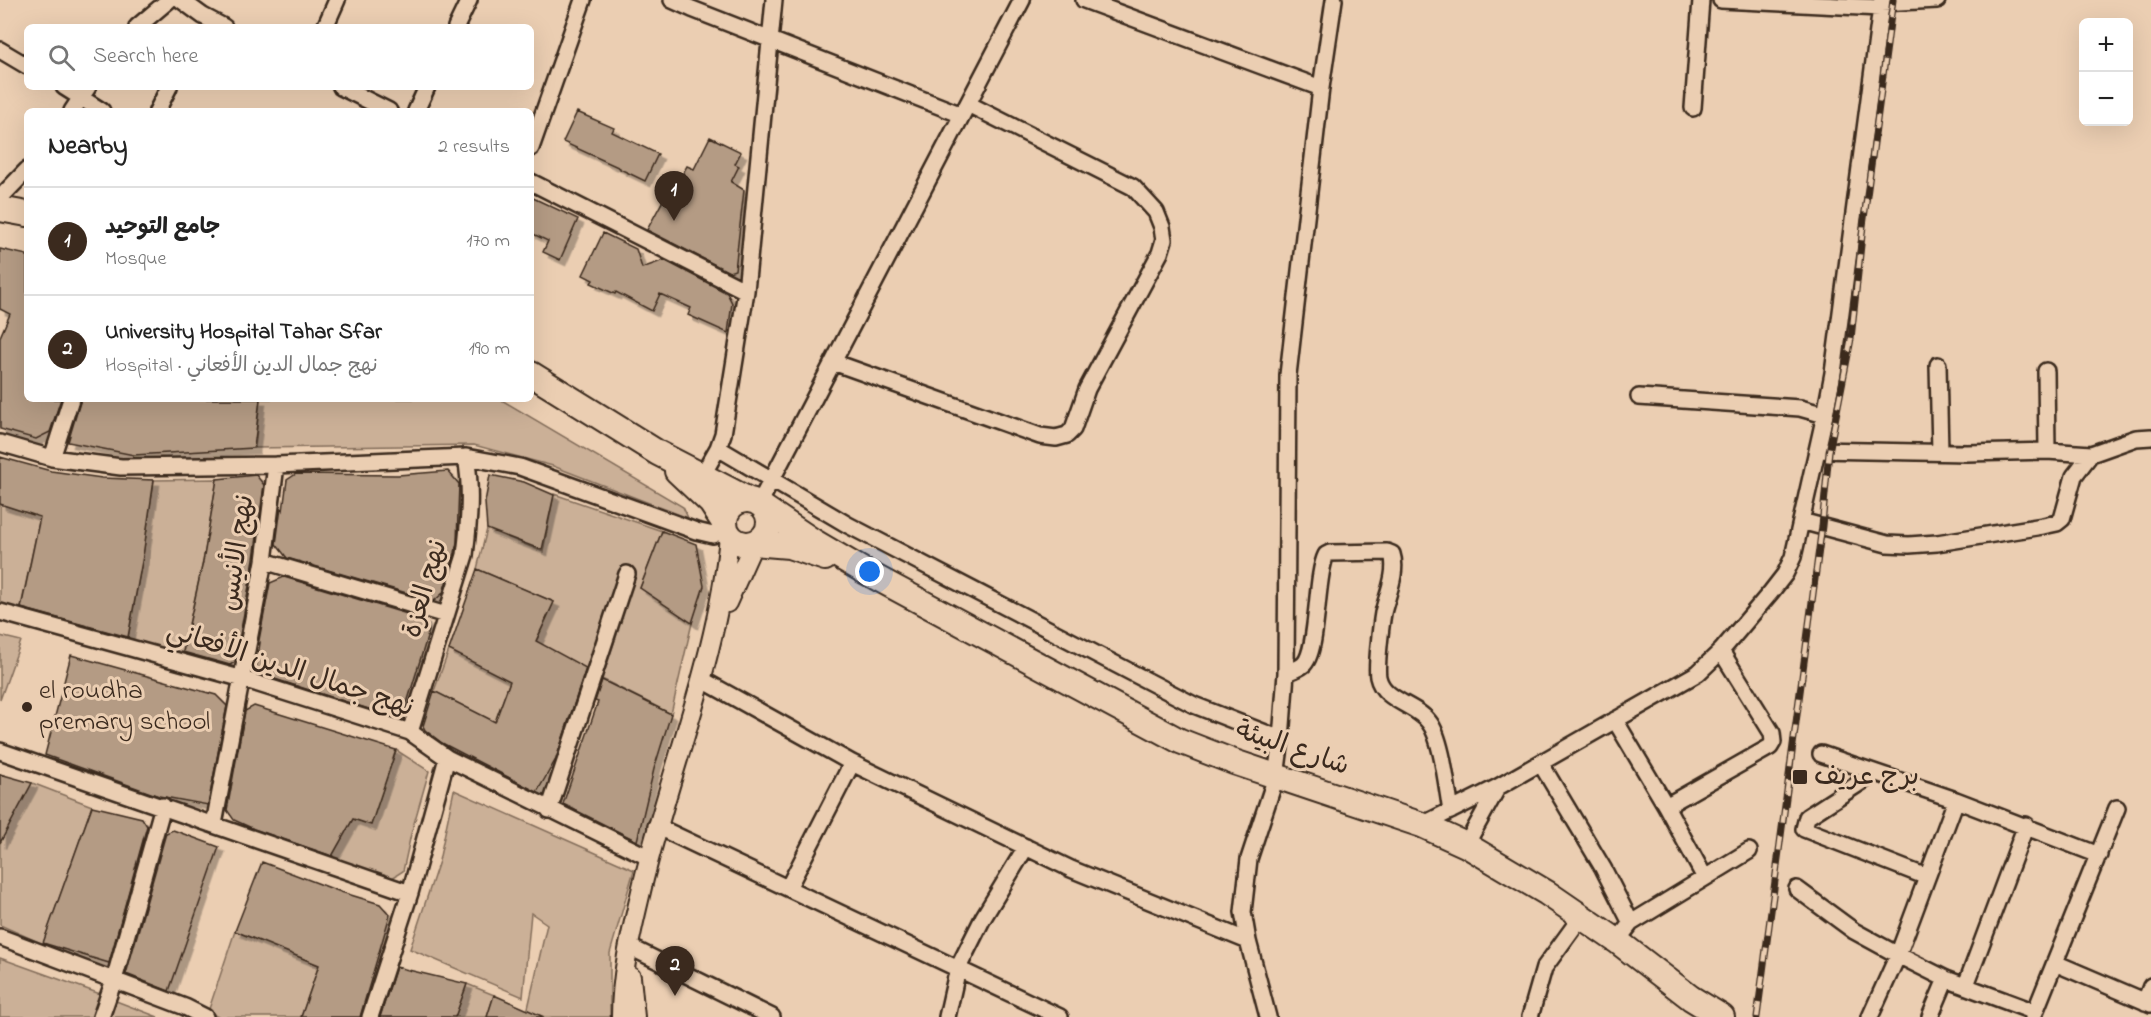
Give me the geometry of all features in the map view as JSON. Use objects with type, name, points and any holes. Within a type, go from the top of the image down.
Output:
[{"type":"main road","points":[[0,208],[24,213]]},
{"type":"main road","points":[[534,376],[658,453],[711,503],[726,529],[740,544],[754,543],[765,535],[769,521],[757,504],[741,501],[729,509],[726,529]]},
{"type":"main road","name":"شارع البيئة","points":[[658,453],[757,504],[813,541],[864,570],[1180,741],[1276,777],[1422,825],[1466,845],[1581,917],[1624,932],[1710,1017]]},
{"type":"main road","name":"شارع البيئة","points":[[754,543],[789,546],[864,570]]},
{"type":"main road","name":"شارع البيئة","points":[[1691,998],[1722,1017]]},
{"type":"street","points":[[141,24],[169,0]]},
{"type":"street","points":[[181,0],[200,21]]},
{"type":"street","points":[[326,24],[337,0]]},
{"type":"street","points":[[457,24],[469,0]]},
{"type":"street","points":[[534,139],[583,0]]},
{"type":"street","points":[[672,0],[772,40],[965,109],[1134,187],[1156,212],[1164,240],[1160,253],[1087,389],[1073,429],[1067,435],[1056,438],[1040,436],[833,362]]},
{"type":"street","points":[[702,476],[723,434],[746,291],[772,40],[774,0]]},
{"type":"street","points":[[757,504],[1022,0]]},
{"type":"street","points":[[1084,0],[1321,88]]},
{"type":"street","points":[[1268,1017],[1248,941],[1243,912],[1249,859],[1276,777],[1281,739],[1286,673],[1288,375],[1321,88],[1334,0]]},
{"type":"street","points":[[1693,108],[1701,0]]},
{"type":"street","points":[[1721,0],[1881,4],[1937,0]]},
{"type":"street","points":[[1422,825],[1498,788],[1698,673],[1720,651],[1785,574],[1793,557],[1825,415],[1881,4]]},
{"type":"street","points":[[0,50],[24,64]]},
{"type":"street","points":[[158,108],[168,90]]},
{"type":"street","points":[[347,90],[383,108]]},
{"type":"street","points":[[417,108],[426,90]]},
{"type":"street","points":[[74,108],[85,92],[99,108]]},
{"type":"street","points":[[0,198],[24,173]]},
{"type":"street","points":[[534,184],[746,291]]},
{"type":"street","points":[[1938,365],[1940,452]]},
{"type":"street","points":[[2046,371],[2047,451]]},
{"type":"street","points":[[1639,397],[1800,408],[1825,415]]},
{"type":"street","points":[[52,458],[70,402]]},
{"type":"street","points":[[1817,450],[2047,451],[2091,454],[2136,438],[2151,437]]},
{"type":"street","points":[[0,443],[52,458],[121,467],[276,465],[466,457],[520,467],[696,531],[713,535],[726,529],[725,572],[712,637],[648,857],[628,946],[621,1017]]},
{"type":"street","points":[[718,448],[848,525],[1194,705],[1281,739]]},
{"type":"street","points":[[1801,521],[1887,544],[1909,545],[1936,543],[2043,526],[2062,519],[2074,476],[2091,454]]},
{"type":"street","name":"نهج العزة","points":[[410,732],[465,555],[471,481],[466,457]]},
{"type":"street","name":"نهج الأنيس","points":[[214,824],[264,561],[276,465]]},
{"type":"street","points":[[712,637],[754,543]]},
{"type":"street","points":[[1286,673],[1302,666],[1307,660],[1315,628],[1322,568],[1326,555],[1364,552],[1392,554],[1394,569],[1383,615],[1378,677],[1383,689],[1419,712],[1433,728],[1451,811]]},
{"type":"street","points":[[264,561],[446,615]]},
{"type":"street","points":[[549,810],[627,574]]},
{"type":"street","name":"نهج جمال الدين الأفعاني","points":[[0,612],[243,679],[410,732],[447,758],[648,857]]},
{"type":"street","points":[[1666,806],[1770,747],[1773,741],[1772,733],[1720,651]]},
{"type":"street","points":[[701,679],[852,763],[1071,869],[1248,941]]},
{"type":"street","points":[[1615,720],[1705,878]]},
{"type":"street","points":[[0,751],[410,893]]},
{"type":"street","points":[[1821,754],[2026,825],[2099,855]]},
{"type":"street","points":[[369,1017],[410,893],[447,758]]},
{"type":"street","points":[[788,888],[852,763]]},
{"type":"street","points":[[1541,764],[1603,868],[1624,932],[1749,851]]},
{"type":"street","points":[[1875,773],[1807,817],[1804,829],[1927,877]]},
{"type":"street","points":[[1466,845],[1498,788]]},
{"type":"street","points":[[1870,1017],[1898,955],[1956,800]]},
{"type":"street","points":[[101,1017],[114,980],[163,806]]},
{"type":"street","points":[[1797,889],[1854,931],[1898,955],[1946,979],[1966,985],[2034,1015],[2117,808]]},
{"type":"street","points":[[1966,985],[2026,825]]},
{"type":"street","points":[[656,826],[1060,1017]]},
{"type":"street","points":[[946,1017],[957,968],[983,918],[1026,847]]},
{"type":"street","points":[[1530,1017],[1538,983],[1545,968],[1581,917]]},
{"type":"street","points":[[0,937],[114,980],[183,1012],[205,1017]]},
{"type":"street","points":[[628,946],[636,1017]]},
{"type":"street","points":[[628,946],[772,1017]]},
{"type":"street","points":[[2055,963],[2148,1003],[2151,986]]},
{"type":"street","points":[[1930,1017],[1946,979]]},
{"type":"shaded area","points":[[260,402],[505,402],[683,507],[688,518],[553,466],[474,445],[255,448]]},
{"type":"shaded area","points":[[217,479],[203,562],[182,655],[128,638],[154,480]]},
{"type":"shaded area","points":[[554,494],[662,531],[640,588],[692,623],[671,714],[602,679],[617,634],[603,627],[586,669],[536,642],[554,602],[477,569],[487,529],[543,552]]},
{"type":"shaded area","points":[[0,504],[40,517],[20,611],[0,606]]},
{"type":"shaded area","points":[[0,636],[21,641],[0,700]]},
{"type":"shaded area","points":[[449,650],[510,681],[495,722],[434,691]]},
{"type":"shaded area","points":[[396,750],[429,771],[403,871],[389,880],[330,860],[353,819],[371,824]]},
{"type":"shaded area","points":[[32,783],[92,806],[43,944],[0,925],[0,843]]},
{"type":"shaded area","points":[[454,790],[634,870],[610,953],[610,1017],[526,1017],[547,924],[531,913],[523,997],[410,949],[439,861]]},
{"type":"shaded area","points":[[235,931],[319,965],[301,1017],[218,1017],[208,1012]]},
{"type":"shaded area","points":[[0,958],[103,995],[96,1017],[0,1017]]},
{"type":"shaded area","points":[[467,984],[494,995],[487,1017],[455,1017]]},
{"type":"shaded area","points":[[116,1001],[158,1017],[111,1017]]},
{"type":"building","points":[[577,112],[614,128],[612,132],[658,154],[645,181],[563,142]]},
{"type":"building","points":[[710,137],[741,152],[735,164],[739,166],[731,182],[744,190],[735,270],[729,272],[647,230],[667,193],[671,195],[687,166],[694,169]]},
{"type":"building","points":[[534,198],[578,219],[560,260],[543,252],[548,241],[534,234]]},
{"type":"building","points":[[603,233],[636,249],[642,268],[664,260],[727,293],[732,303],[728,333],[688,315],[691,308],[660,294],[652,311],[616,292],[615,294],[591,283],[593,280],[583,275]]},
{"type":"building","points":[[0,249],[24,254],[24,402],[60,402],[50,432],[36,439],[0,429],[0,337],[10,314],[0,309]]},
{"type":"building","points":[[80,402],[260,402],[254,448],[134,455],[68,442]]},
{"type":"building","points":[[0,457],[51,471],[102,478],[154,480],[128,637],[21,608],[40,517],[0,504]]},
{"type":"building","points":[[448,471],[459,484],[457,542],[443,593],[434,601],[287,558],[276,544],[287,480],[296,474],[398,475]]},
{"type":"building","points":[[256,475],[264,485],[254,559],[235,662],[230,665],[183,652],[203,562],[217,479]]},
{"type":"building","points":[[490,475],[524,482],[554,495],[542,550],[487,529],[485,502]]},
{"type":"building","points":[[662,531],[696,544],[704,586],[692,623],[640,588]]},
{"type":"building","points":[[477,569],[554,602],[536,641],[586,668],[556,759],[537,792],[442,743],[423,726],[434,691],[495,722],[510,681],[449,650]]},
{"type":"building","points":[[284,577],[424,619],[429,631],[404,713],[397,718],[259,674],[256,669],[260,643],[258,645],[270,583]]},
{"type":"building","points":[[71,655],[216,695],[227,706],[208,805],[159,796],[45,755]]},
{"type":"building","points":[[602,680],[671,714],[654,769],[637,841],[563,804],[598,702],[595,701]]},
{"type":"building","points":[[254,706],[396,750],[371,825],[353,819],[332,856],[254,829],[234,820],[227,810],[245,711]]},
{"type":"building","points":[[0,774],[32,783],[0,843]]},
{"type":"building","points":[[92,806],[142,818],[147,826],[109,963],[43,943]]},
{"type":"building","points":[[173,830],[219,847],[169,991],[126,974],[166,833]]},
{"type":"building","points":[[262,862],[380,904],[390,915],[360,1017],[301,1017],[319,965],[235,931]]},
{"type":"building","points":[[396,967],[467,984],[455,1017],[380,1017]]},
{"type":"building","points":[[494,995],[544,1017],[487,1017]]},
{"type":"railway","points":[[1757,1017],[1822,526],[1829,452],[1851,339],[1863,226],[1893,0]]},
{"type":"place","name":"جامع التوحيد","points":[[674,221]]},
{"type":"place","name":"el roudha premary school","points":[[27,707]]},
{"type":"place","name":"برج عريف","points":[[1800,777]]},
{"type":"place","name":"University Hospital Tahar Sfar","points":[[675,996]]}]
